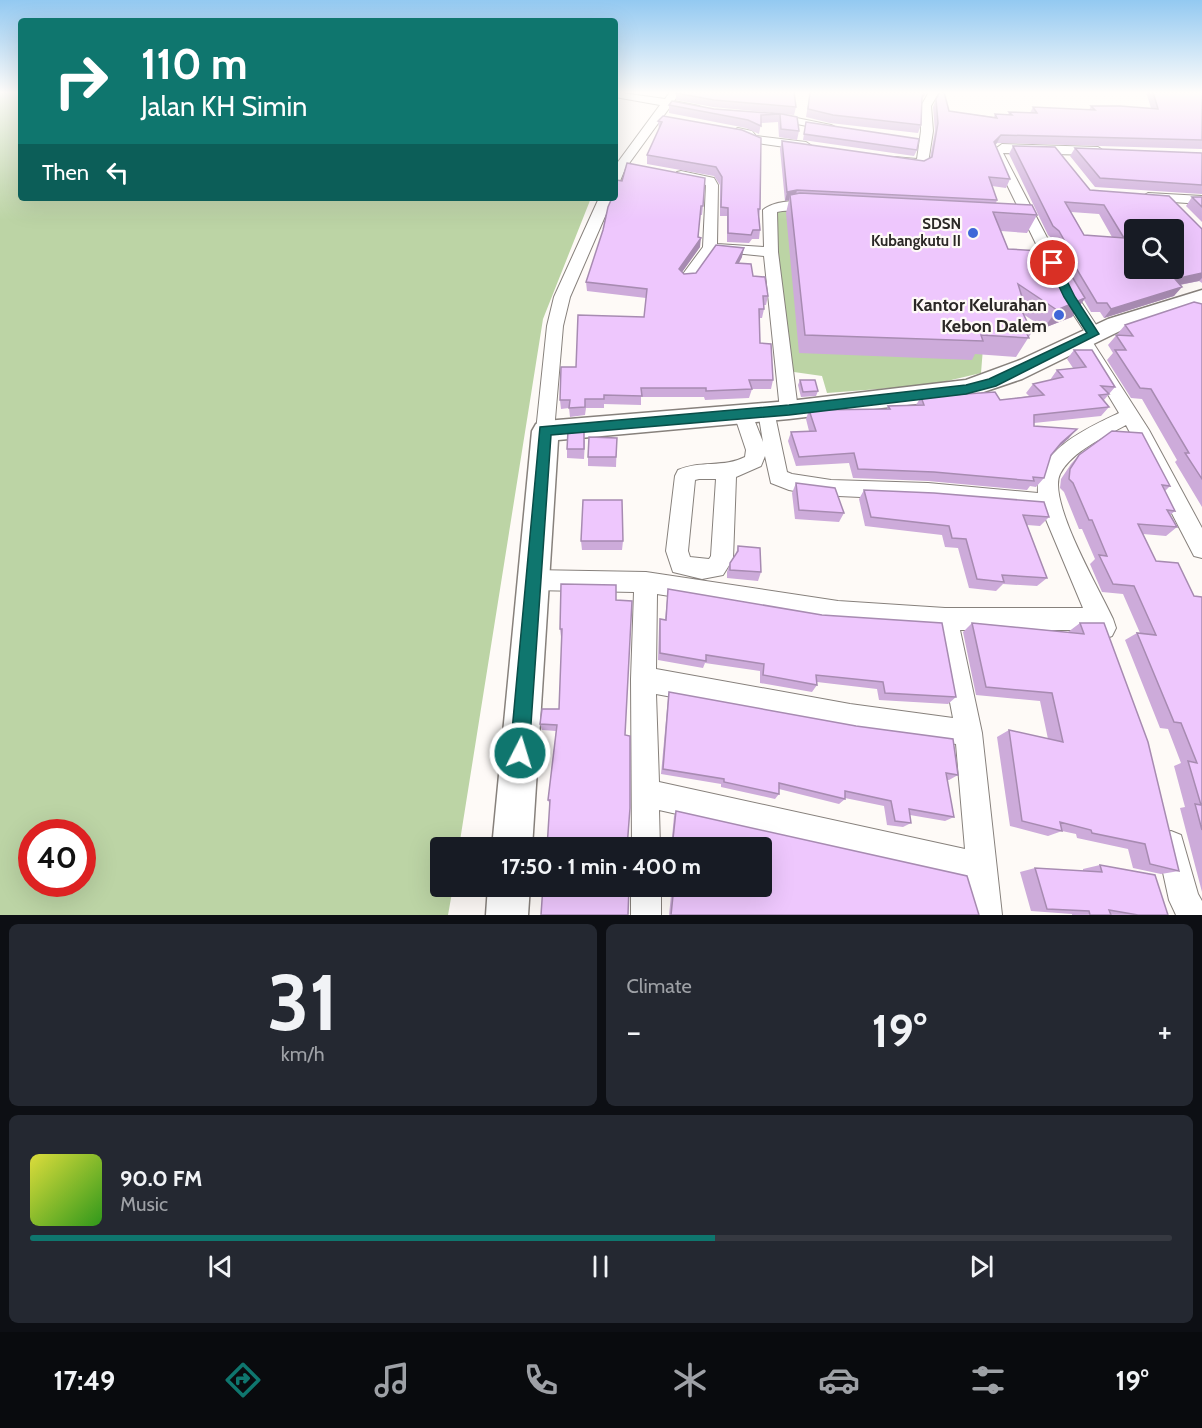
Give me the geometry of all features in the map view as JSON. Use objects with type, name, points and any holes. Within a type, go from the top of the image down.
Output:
[{"type":"street","points":[[618,175],[628,166],[649,135]]},
{"type":"street","points":[[747,135],[754,139],[824,149]]},
{"type":"street","points":[[887,158],[921,163],[922,135]]},
{"type":"street","points":[[1110,152],[1060,155],[1008,148],[998,150],[1022,217],[1070,297],[1088,337],[1202,549]]},
{"type":"street","points":[[668,173],[703,179],[712,185],[710,247],[688,278]]},
{"type":"street","points":[[1139,197],[1202,200]]},
{"type":"street","points":[[1169,198],[1182,212]]},
{"type":"street","points":[[513,837],[532,580],[555,326],[562,297],[605,201]]},
{"type":"street","points":[[830,207],[785,205],[770,210],[771,252],[766,412],[778,477],[786,481],[808,485],[922,491],[1050,503]]},
{"type":"street","points":[[710,247],[771,252]]},
{"type":"street","points":[[545,431],[766,412],[966,389],[992,383],[1138,316],[1202,297]]},
{"type":"street","points":[[726,473],[722,559],[716,567],[710,569],[681,565],[677,551],[685,476],[700,472],[726,473],[746,467],[755,459],[766,412]]},
{"type":"street","points":[[1113,652],[1050,503],[1049,477],[1055,463],[1103,428],[1130,415]]},
{"type":"street","points":[[532,580],[646,582],[838,612],[945,619],[1101,619]]},
{"type":"street","points":[[646,582],[643,679],[646,837]]},
{"type":"street","points":[[945,619],[957,660],[969,733],[987,915]]},
{"type":"street","points":[[643,679],[850,717],[969,733]]},
{"type":"street","points":[[645,793],[981,867]]},
{"type":"street","points":[[1165,820],[1184,900],[1193,915]]},
{"type":"street","points":[[507,915],[508,897]]},
{"type":"street","points":[[646,897],[646,915]]},
{"type":"green space","points":[[0,135],[18,135],[18,201],[590,201],[543,319],[461,837],[430,837],[430,897],[451,897],[448,915],[0,915]]},
{"type":"green space","points":[[777,210],[936,217],[983,348],[981,373],[930,385],[827,393],[822,376],[780,370]]},
{"type":"building","points":[[656,135],[753,135],[761,138],[760,209],[758,209],[760,230],[753,230],[751,235],[728,233],[728,208],[721,207],[722,177],[716,167],[647,155]]},
{"type":"building","points":[[809,135],[890,135],[919,139],[917,150]]},
{"type":"building","points":[[936,135],[1202,135],[1202,140],[1001,135],[994,142],[1010,179],[989,177],[997,200],[797,190],[787,192],[782,141],[924,161],[932,157]]},
{"type":"building","points":[[1013,146],[1055,147],[1090,190],[1169,196],[1202,229],[1202,273],[1184,277],[1184,219],[1124,219],[1124,238],[1124,279],[1175,279],[1182,287],[1111,309],[1107,303],[1097,303],[1073,263],[1077,263],[1059,231],[1053,226]],"holes":[[[1065,202],[1104,205],[1124,238],[1084,235]]]},
{"type":"building","points":[[1075,148],[1202,153],[1202,185],[1100,178]]},
{"type":"building","points":[[627,163],[705,178],[698,237],[701,238],[679,269],[684,274],[696,273],[716,245],[744,248],[736,263],[751,264],[753,276],[765,277],[768,296],[763,296],[764,309],[759,309],[760,343],[771,344],[773,380],[749,380],[752,389],[706,391],[706,388],[641,388],[642,396],[604,395],[604,399],[585,399],[585,407],[569,408],[570,400],[560,400],[561,367],[576,367],[578,315],[644,317],[647,289],[586,282],[608,207],[611,201],[618,201],[618,180],[622,181]]},
{"type":"building","points":[[800,193],[1032,205],[1037,215],[993,212],[1008,249],[1057,252],[1085,298],[1057,310],[1018,284],[1025,307],[1020,307],[1032,332],[1026,332],[1029,338],[981,335],[983,341],[805,335],[790,195]]},
{"type":"building","points":[[1192,197],[1202,197],[1202,207]]},
{"type":"building","points":[[1194,302],[1202,304],[1202,479],[1185,453],[1189,453],[1151,389],[1140,388],[1115,350],[1126,350],[1116,335],[1133,336],[1125,325]]},
{"type":"building","points":[[1074,350],[1092,350],[1115,387],[1101,386],[1109,394],[1099,395],[1109,407],[1034,415],[1034,426],[1077,429],[1051,455],[1044,478],[1033,477],[1034,481],[934,472],[858,469],[854,453],[799,457],[791,432],[816,431],[809,410],[890,409],[888,406],[924,405],[921,397],[995,392],[1000,400],[1044,395],[1033,384],[1063,377],[1057,370],[1086,367]]},
{"type":"building","points":[[800,380],[815,380],[818,391],[803,392]]},
{"type":"building","points":[[584,430],[584,449],[567,449],[568,431]]},
{"type":"building","points":[[1112,431],[1142,433],[1170,486],[1162,485],[1175,511],[1167,510],[1177,527],[1138,524],[1156,561],[1178,563],[1194,596],[1202,597],[1202,830],[1195,804],[1201,805],[1188,761],[1197,763],[1181,723],[1174,722],[1137,633],[1156,635],[1134,586],[1113,584],[1099,555],[1107,556],[1092,520],[1089,520],[1073,483],[1069,479],[1070,469],[1079,455]]},
{"type":"building","points":[[589,437],[617,438],[616,457],[588,457]]},
{"type":"building","points":[[796,483],[835,488],[844,513],[799,510]]},
{"type":"building","points":[[864,490],[1044,502],[1049,517],[1023,515],[1047,578],[1002,575],[1004,582],[977,579],[966,539],[952,538],[949,526],[871,517]]},
{"type":"building","points":[[583,500],[622,500],[623,541],[581,541]]},
{"type":"building","points":[[738,546],[760,548],[761,572],[730,570],[730,563],[738,551]]},
{"type":"building","points":[[561,584],[616,585],[616,600],[632,601],[625,735],[630,736],[628,837],[548,837],[550,800],[548,800],[557,725],[540,724],[542,709],[559,709],[562,629],[560,629]]},
{"type":"building","points":[[668,589],[822,615],[942,623],[956,697],[885,693],[883,682],[816,675],[817,685],[763,675],[764,664],[706,655],[706,661],[660,653],[660,619],[666,620]]},
{"type":"building","points":[[972,623],[1084,634],[1080,623],[1104,623],[1148,742],[1179,871],[1150,864],[1145,844],[1092,833],[1091,830],[1060,822],[1062,831],[1022,821],[1009,730],[1063,742],[1052,693],[986,687]]},
{"type":"building","points":[[669,692],[856,726],[953,739],[958,775],[946,773],[954,817],[909,809],[911,823],[895,821],[891,801],[845,791],[845,799],[779,783],[779,794],[724,782],[724,779],[663,769]]},
{"type":"building","points":[[676,811],[967,876],[979,915],[671,915],[673,897],[772,897],[772,837],[673,837]]},
{"type":"building","points":[[1100,865],[1155,875],[1168,915],[1138,915],[1109,910],[1111,915],[1090,915],[1089,911],[1047,909],[1035,868],[1102,872]]},
{"type":"building","points":[[542,897],[629,897],[628,915],[541,915]]},
{"type":"place","name":"SDSN Kubangkutu II","points":[[973,233]]},
{"type":"place","name":"Kantor Kelurahan Kebon Dalem","points":[[1059,315]]},
{"type":"route","points":[[520,753],[545,431],[789,410],[966,389],[992,383],[1094,334],[1070,297],[1053,263]]}]
